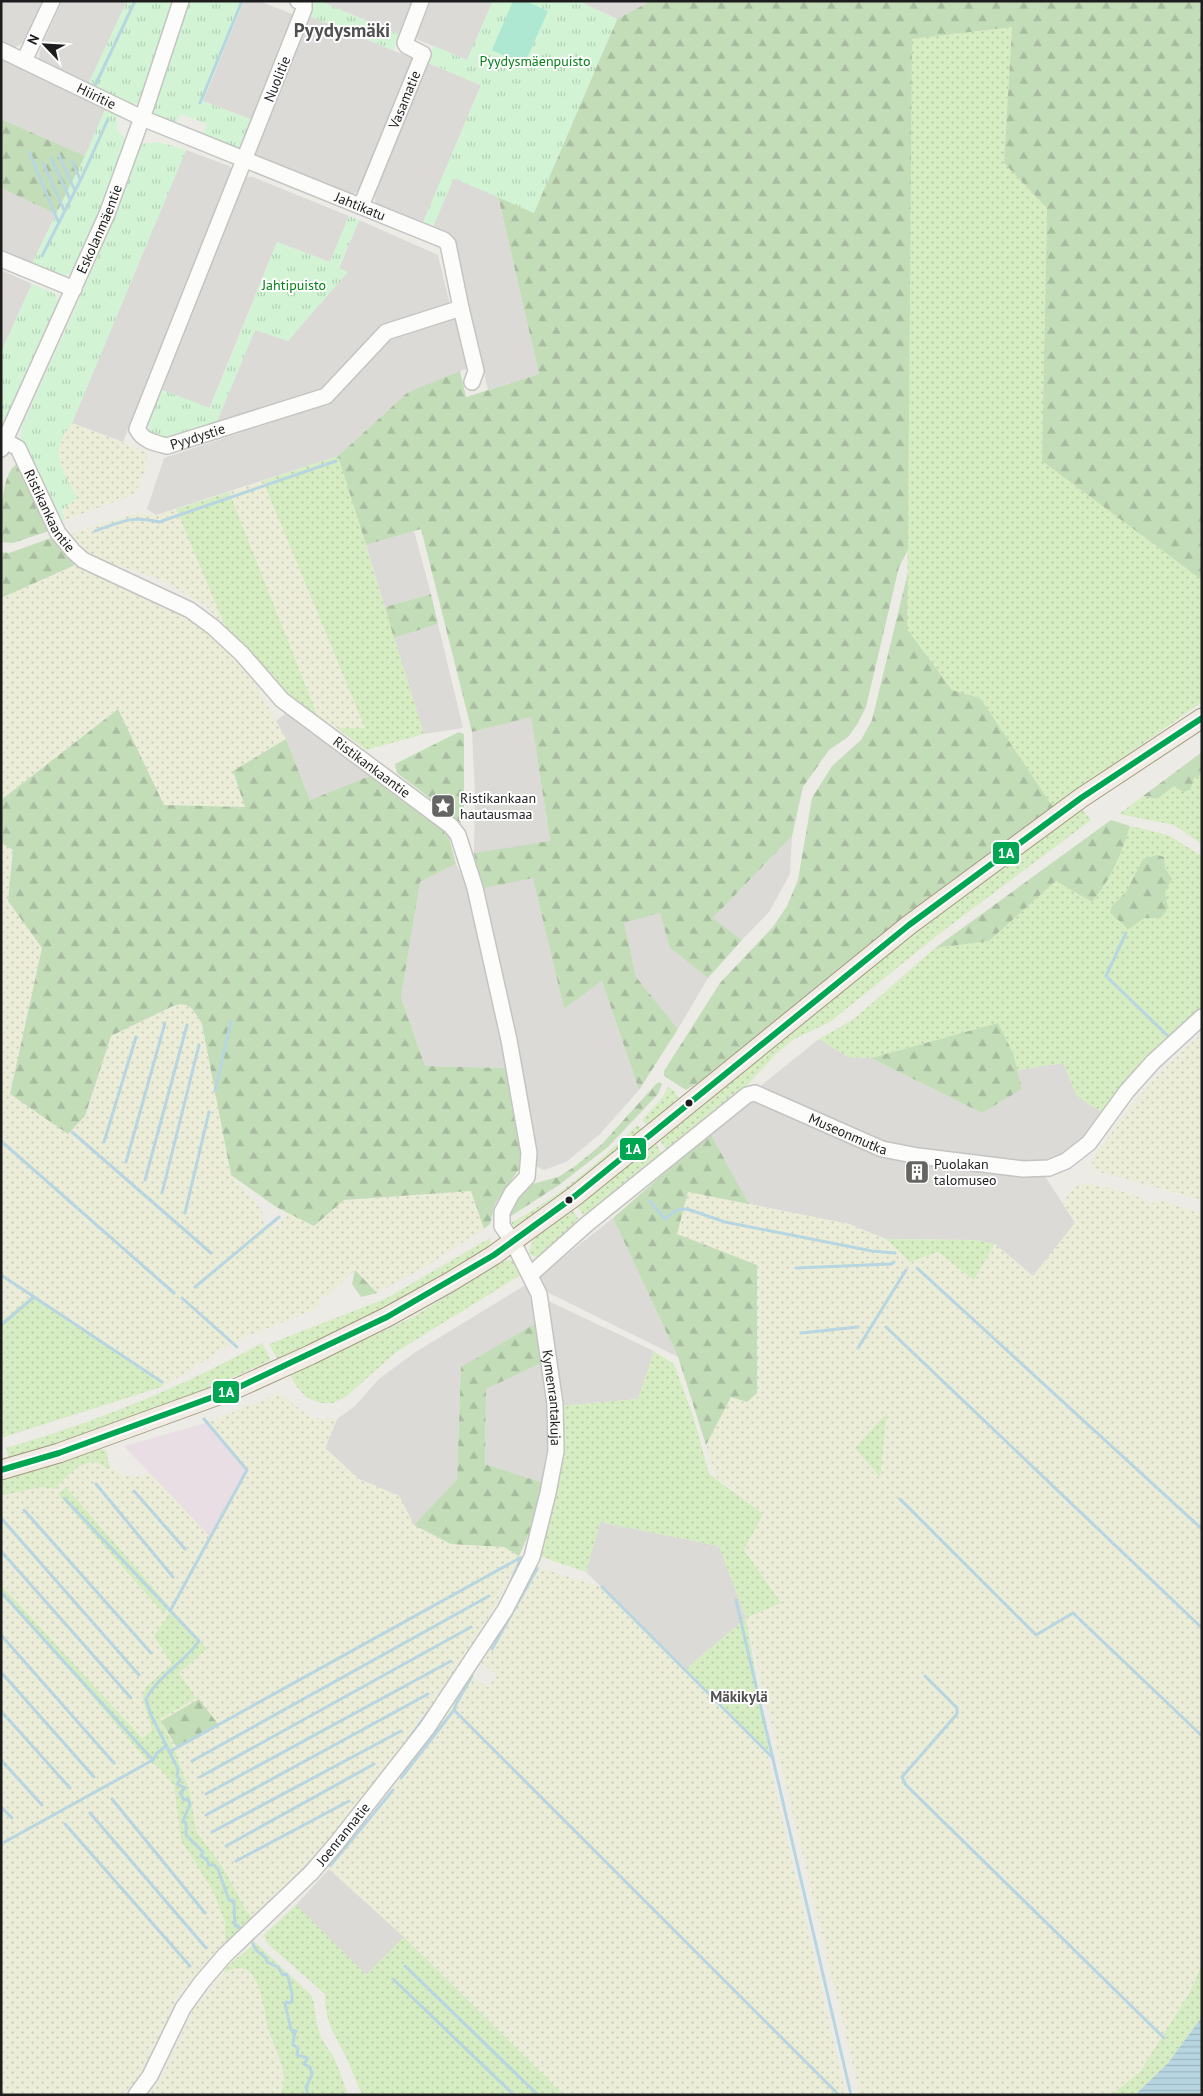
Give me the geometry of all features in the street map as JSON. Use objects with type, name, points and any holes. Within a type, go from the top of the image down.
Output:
[{"type":"main road","points":[[1,1470],[59,1453],[235,1389],[387,1317],[450,1282],[513,1242],[574,1196],[909,925],[1082,798],[1202,718]]},
{"type":"street","points":[[24,61],[52,1]]},
{"type":"street","name":"Eskolanmäentie","points":[[3,445],[107,214],[142,118],[181,1]]},
{"type":"street","name":"Nuolitie","points":[[245,159],[304,9],[304,3],[298,1]]},
{"type":"street","name":"Vasamatie","points":[[361,206],[422,54],[405,43],[421,1]]},
{"type":"street","name":"Hiiritie","points":[[1,50],[142,118]]},
{"type":"street","name":"Jahtikatu","points":[[142,118],[444,240],[448,244],[460,308],[476,371],[472,382]]},
{"type":"street","name":"Pyydystie","points":[[245,159],[137,429],[144,439],[167,446],[326,396],[386,332],[460,308]]},
{"type":"street","points":[[1,259],[74,288]]},
{"type":"street","name":"Ristikankaantie","points":[[3,445],[18,448],[58,533],[73,551],[84,560],[190,610],[213,627],[242,654],[282,700],[451,826],[458,835],[475,888],[509,1040],[529,1153],[527,1177],[512,1194],[502,1212],[502,1226],[513,1242]]},
{"type":"street","name":"Museonmutka","points":[[530,1275],[587,1224],[747,1095],[755,1093],[882,1149],[918,1156],[1023,1169],[1049,1168],[1066,1162],[1089,1143],[1127,1091],[1152,1062],[1202,1017]]},
{"type":"street","name":"Kymenrantakuja","points":[[513,1242],[539,1294],[555,1404],[556,1451],[532,1557]]},
{"type":"street","name":"Joenrannatie","points":[[136,2095],[150,2076],[183,2008],[201,1983],[225,1955],[311,1873],[427,1728],[505,1610],[532,1557]]},
{"type":"shaded area","points":[[1,1],[42,1],[23,43],[15,47],[1,40]]},
{"type":"shaded area","points":[[62,1],[127,1],[88,85],[45,64],[39,59],[40,50]]},
{"type":"shaded area","points":[[244,1],[259,1],[297,16],[255,121],[203,101]]},
{"type":"shaded area","points":[[320,1],[414,1],[400,35]]},
{"type":"shaded area","points":[[431,1],[493,1],[467,60],[416,39]]},
{"type":"shaded area","points":[[578,1],[651,1],[617,19]]},
{"type":"shaded area","points":[[309,16],[414,59],[361,188],[354,194],[260,159],[256,155],[255,149]]},
{"type":"shaded area","points":[[1,60],[105,110],[85,156],[1,119]]},
{"type":"shaded area","points":[[428,63],[481,85],[422,225],[378,206],[375,201],[375,193]]},
{"type":"shaded area","points":[[186,150],[229,166],[232,170],[231,175],[123,442],[72,423]]},
{"type":"shaded area","points":[[247,177],[253,177],[349,216],[330,262],[277,242],[209,409],[162,390],[243,182]]},
{"type":"shaded area","points":[[453,178],[498,196],[539,374],[488,390],[452,238],[432,229]]},
{"type":"shaded area","points":[[1,188],[56,214],[32,263],[1,249]]},
{"type":"shaded area","points":[[359,220],[438,255],[450,305],[382,328],[326,390],[215,426],[255,330],[347,272],[339,269]]},
{"type":"shaded area","points":[[1,270],[32,284],[1,352]]},
{"type":"shaded area","points":[[457,318],[468,368],[408,392],[338,456],[156,515],[147,509],[164,458],[330,403],[388,341]]},
{"type":"shaded area","points":[[414,531],[431,594],[385,607],[366,545]]},
{"type":"shaded area","points":[[438,624],[463,728],[424,734],[394,638]]},
{"type":"shaded area","points":[[289,711],[372,775],[310,800],[286,739],[276,721]]},
{"type":"shaded area","points":[[531,716],[550,842],[474,853],[475,793],[472,732]]},
{"type":"shaded area","points":[[792,836],[790,874],[769,912],[742,940],[713,918]]},
{"type":"shaded area","points":[[456,864],[469,889],[508,1068],[425,1066],[401,997],[420,882]]},
{"type":"shaded area","points":[[533,877],[564,1009],[602,981],[639,1090],[600,1134],[566,1162],[544,1170],[533,1165],[481,889]]},
{"type":"shaded area","points":[[661,912],[670,948],[708,978],[678,1029],[636,977],[623,923]]},
{"type":"shaded area","points":[[819,1039],[848,1057],[871,1058],[982,1113],[1022,1089],[1017,1070],[1063,1063],[1077,1096],[1106,1115],[1084,1141],[1062,1159],[1037,1166],[880,1143],[758,1088]]},
{"type":"shaded area","points":[[755,1100],[891,1159],[1045,1176],[1075,1223],[1033,1276],[995,1244],[975,1240],[886,1239],[849,1224],[749,1204],[710,1133],[744,1101]]},
{"type":"shaded area","points":[[613,1218],[678,1357],[545,1291],[540,1276]]},
{"type":"shaded area","points":[[527,1284],[536,1323],[461,1368],[457,1479],[414,1525],[399,1496],[359,1479],[325,1448],[337,1419],[355,1406],[379,1379],[414,1353]]},
{"type":"shaded area","points":[[544,1299],[654,1351],[638,1399],[560,1406]]},
{"type":"shaded area","points":[[542,1363],[549,1404],[549,1451],[544,1483],[485,1464],[486,1389]]},
{"type":"shaded area","points":[[206,1423],[247,1469],[210,1537],[124,1446]]},
{"type":"shaded area","points":[[600,1522],[719,1546],[746,1618],[686,1669],[586,1572]]},
{"type":"shaded area","points":[[329,1869],[404,1937],[366,1975],[296,1905]]},
{"type":"green space","points":[[127,1],[175,1],[141,101],[133,105],[88,85]]},
{"type":"green space","points":[[189,1],[244,1],[203,101],[255,121],[241,147],[238,149],[203,136],[207,124],[181,114],[175,125],[155,114],[153,106]]},
{"type":"green space","points":[[315,1],[320,1],[400,35],[393,50],[309,16]]},
{"type":"green space","name":"Pyydysmäenpuisto","points":[[493,1],[578,1],[617,19],[534,213],[454,178],[432,229],[422,225],[481,85],[428,63],[434,46],[467,60]]},
{"type":"green space","points":[[513,1],[526,1],[548,11],[524,65],[492,50]]},
{"type":"green space","points":[[651,1],[1202,1],[1202,580],[1042,461],[1047,208],[1004,163],[1012,27],[912,39],[908,550],[899,567],[866,707],[858,723],[848,737],[829,750],[803,787],[792,836],[713,918],[742,940],[708,978],[670,948],[660,913],[624,923],[636,977],[678,1029],[639,1090],[602,981],[564,1009],[533,878],[481,889],[474,853],[550,841],[531,717],[472,732],[421,529],[366,545],[338,456],[408,392],[460,371],[466,397],[539,374],[498,196],[534,212],[617,19]]},
{"type":"green space","points":[[1012,27],[1004,163],[1047,208],[1042,461],[1202,580],[1202,702],[1053,807],[980,698],[952,690],[907,629],[912,39]]},
{"type":"green space","points":[[105,110],[117,115],[117,130],[127,140],[74,270],[63,277],[54,275],[32,264],[85,156]]},
{"type":"green space","points":[[1,119],[85,156],[56,214],[1,188]]},
{"type":"green space","points":[[159,142],[186,150],[72,423],[61,443],[59,452],[62,469],[77,498],[62,510],[65,520],[60,521],[24,446],[20,435],[22,426],[79,300],[140,147],[142,144]]},
{"type":"green space","name":"Jahtipuisto","points":[[349,216],[359,220],[339,268],[348,272],[288,341],[255,330],[215,426],[168,439],[151,434],[149,429],[150,418],[162,390],[210,408],[277,242],[330,262]]},
{"type":"green space","points":[[32,284],[54,293],[59,301],[58,313],[1,438],[1,352]]},
{"type":"green space","points":[[72,423],[147,452],[147,465],[135,494],[65,520],[58,457],[61,437]]},
{"type":"green space","points":[[338,456],[424,734],[366,750],[337,728],[365,728],[263,481]]},
{"type":"green space","points":[[17,464],[52,530],[13,543],[1,542],[4,488],[11,469]]},
{"type":"green space","points":[[263,481],[365,729],[337,728],[318,717],[229,492]]},
{"type":"green space","points":[[229,492],[318,717],[282,689],[226,628],[176,509]]},
{"type":"green space","points":[[176,509],[226,628],[204,604],[157,578],[102,560],[79,549],[67,535],[133,514],[156,515]]},
{"type":"green space","points":[[51,538],[55,539],[75,563],[73,566],[1,598],[1,552],[9,553]]},
{"type":"green space","points":[[75,563],[185,611],[221,640],[250,674],[286,739],[233,771],[246,807],[164,805],[117,709],[1,800],[1,598],[73,567]]},
{"type":"green space","points":[[908,572],[907,629],[952,690],[980,698],[1053,807],[849,962],[708,1076],[686,1090],[664,1076],[664,1071],[720,983],[773,927],[787,906],[798,880],[812,798],[832,766],[861,740],[872,720]]},
{"type":"green space","points":[[431,594],[438,624],[394,638],[385,607]]},
{"type":"green space","points":[[118,709],[164,805],[245,807],[233,771],[286,739],[310,800],[372,775],[439,826],[449,838],[456,864],[420,882],[401,997],[425,1066],[508,1068],[522,1146],[519,1169],[495,1204],[490,1224],[484,1229],[471,1191],[344,1200],[314,1226],[276,1207],[231,1175],[202,1024],[194,1011],[188,1006],[173,1006],[111,1036],[85,1116],[68,1134],[10,1094],[42,948],[8,901],[13,850],[1,843],[1,800]]},
{"type":"green space","points":[[459,732],[464,734],[464,812],[459,827],[426,795],[397,773],[395,764]]},
{"type":"green space","points":[[1202,752],[1202,774],[1194,778],[1190,790],[1183,792],[1174,786],[1157,799],[1143,796]]},
{"type":"green space","points":[[1202,774],[1202,844],[1174,825],[1119,814],[1143,796],[1157,799],[1174,786]]},
{"type":"green space","points":[[1083,810],[1091,820],[939,934],[830,1022],[794,1039],[776,1054],[742,1091],[669,1154],[660,1140],[656,1144],[664,1157],[586,1219],[578,1207],[860,973],[1076,812]]},
{"type":"green space","points":[[1111,820],[1130,826],[1115,866],[1092,902],[1056,881],[989,941],[935,948]]},
{"type":"green space","points":[[1130,826],[1168,835],[1202,856],[1202,1012],[1106,1115],[1077,1096],[1063,1063],[1017,1070],[1013,1053],[998,1023],[871,1058],[848,1057],[819,1039],[854,1019],[935,948],[989,941],[1056,881],[1092,902],[1115,866]]},
{"type":"green space","points":[[1,843],[13,850],[8,901],[42,948],[10,1094],[86,1116],[111,1036],[173,1006],[183,1004],[191,1007],[202,1024],[231,1175],[262,1211],[264,1224],[275,1227],[289,1213],[314,1226],[344,1200],[471,1191],[484,1229],[428,1265],[377,1293],[355,1270],[325,1298],[320,1293],[319,1305],[312,1311],[240,1339],[164,1386],[33,1295],[1,1322]]},
{"type":"green space","points":[[1157,855],[1164,857],[1165,868],[1172,879],[1165,892],[1168,908],[1161,918],[1144,918],[1129,929],[1110,913],[1112,906],[1126,892],[1143,859]]},
{"type":"green space","points":[[998,1023],[1013,1053],[1022,1089],[982,1113],[871,1058]]},
{"type":"green space","points":[[1202,1033],[1202,1200],[1095,1169],[1092,1164],[1094,1156],[1137,1099],[1161,1072]]},
{"type":"green space","points":[[659,1082],[662,1084],[658,1094],[608,1147],[559,1185],[508,1218],[509,1205],[525,1186],[558,1177],[574,1167],[602,1144]]},
{"type":"green space","points":[[668,1087],[675,1091],[678,1098],[648,1126],[642,1120],[662,1098]]},
{"type":"green space","points":[[637,1125],[643,1130],[564,1194],[518,1226],[514,1226],[511,1223],[562,1191],[608,1153]]},
{"type":"green space","points":[[710,1133],[749,1204],[688,1192],[677,1234],[757,1265],[757,1393],[747,1402],[731,1397],[706,1445],[678,1357],[613,1218]]},
{"type":"green space","points":[[1088,1183],[1132,1194],[1152,1204],[1156,1199],[1202,1214],[1202,1964],[1190,1992],[1140,2072],[1111,2095],[860,2095],[746,1618],[781,1603],[744,1550],[763,1514],[716,1477],[706,1445],[731,1397],[677,1234],[688,1192],[849,1224],[886,1239],[910,1262],[938,1251],[974,1280],[995,1244],[1033,1276],[1075,1223],[1063,1203],[1069,1192],[1077,1185]]},
{"type":"green space","points":[[573,1211],[582,1224],[538,1258],[529,1254],[534,1240],[539,1234]]},
{"type":"green space","points":[[490,1238],[491,1244],[478,1256],[317,1342],[278,1360],[269,1344],[387,1298]]},
{"type":"green space","points":[[886,1239],[975,1240],[995,1244],[974,1280],[938,1252],[910,1262]]},
{"type":"green space","points":[[510,1260],[519,1264],[522,1271],[519,1276],[396,1352],[347,1396],[333,1403],[320,1403],[306,1397],[296,1386],[290,1375],[413,1317],[504,1261]]},
{"type":"green space","points":[[355,1270],[377,1293],[361,1297],[352,1284]]},
{"type":"green space","points":[[33,1295],[164,1386],[1,1438],[1,1322]]},
{"type":"green space","points":[[536,1323],[542,1363],[486,1389],[485,1464],[544,1483],[535,1519],[519,1556],[504,1547],[451,1544],[414,1525],[457,1479],[461,1367]]},
{"type":"green space","points":[[262,1343],[271,1360],[143,1415],[9,1460],[6,1448],[72,1427],[137,1403],[200,1375]]},
{"type":"green space","points":[[654,1351],[674,1364],[693,1416],[709,1474],[763,1514],[744,1550],[781,1603],[746,1618],[719,1546],[600,1522],[586,1572],[542,1557],[539,1551],[560,1406],[638,1399]]},
{"type":"green space","points":[[280,1393],[311,1418],[337,1419],[325,1448],[359,1479],[399,1496],[414,1525],[451,1544],[504,1547],[514,1551],[519,1556],[514,1570],[487,1620],[429,1712],[419,1718],[416,1729],[326,1845],[289,1884],[256,1913],[225,1920],[225,1943],[176,1998],[162,2035],[134,2085],[120,2095],[1,2095],[1,1497],[41,1487],[55,1489],[69,1473],[86,1464],[96,1462],[125,1475],[136,1477],[150,1473],[210,1537],[247,1469],[206,1423]]},
{"type":"green space","points":[[887,1413],[880,1477],[855,1448]]},
{"type":"green space","points":[[100,1449],[106,1450],[110,1469],[95,1462],[89,1463],[72,1471],[55,1489],[41,1487],[1,1496],[1,1479]]},
{"type":"green space","points":[[66,1487],[169,1606],[164,1614],[58,1494]]},
{"type":"green space","points":[[537,1567],[601,1587],[686,1669],[768,1757],[846,2095],[564,2095],[404,1937],[329,1869],[388,1794],[473,1677],[488,1687],[497,1675],[481,1663]]},
{"type":"green space","points":[[1,1585],[142,1738],[152,1731],[142,1697],[146,1687],[172,1664],[154,1636],[172,1610],[207,1649],[179,1673],[196,1698],[160,1719],[174,1748],[190,1793],[196,1831],[223,1868],[253,1919],[225,1943],[225,1922],[213,1891],[181,1840],[174,1785],[159,1768],[145,1758],[1,1590]]},
{"type":"green space","points":[[746,1618],[769,1752],[686,1669]]},
{"type":"green space","points":[[199,1699],[218,1724],[177,1748],[161,1721]]},
{"type":"green space","points":[[296,1905],[366,1975],[404,1937],[564,2095],[362,2095],[330,2026],[326,2012],[325,1994],[268,1944],[264,1935]]},
{"type":"green space","points":[[255,1942],[311,1995],[321,2038],[335,2059],[348,2095],[281,2095],[284,2081],[283,2073],[268,2028],[257,1983],[252,1974],[245,1969],[235,1968],[223,1974]]},
{"type":"green space","points":[[1202,1964],[1202,2017],[1168,2063],[1135,2095],[1111,2095],[1140,2072],[1190,1992]]},
{"type":"green space","points":[[239,1967],[254,1976],[260,1984],[267,2026],[284,2079],[281,2095],[148,2095],[162,2076],[193,2010],[223,1974],[231,1968]]},
{"type":"water","points":[[1202,2017],[1202,2095],[1135,2095],[1168,2063]]},
{"type":"waterway","points":[[94,88],[135,1]]},
{"type":"waterway","points":[[200,103],[242,1]]},
{"type":"waterway","points":[[42,256],[83,175],[108,119]]},
{"type":"waterway","points":[[29,152],[58,221]]},
{"type":"waterway","points":[[59,155],[75,191]]},
{"type":"waterway","points":[[51,158],[70,199]]},
{"type":"waterway","points":[[72,161],[80,179]]},
{"type":"waterway","points":[[43,163],[64,210]]},
{"type":"waterway","points":[[95,531],[134,519],[159,522],[336,461]]},
{"type":"waterway","points":[[1126,933],[1106,976],[1170,1038]]},
{"type":"waterway","points":[[215,1091],[231,1021]]},
{"type":"waterway","points":[[126,1162],[165,1023]]},
{"type":"waterway","points":[[145,1180],[187,1025]]},
{"type":"waterway","points":[[104,1142],[136,1037]]},
{"type":"waterway","points":[[162,1193],[199,1045]]},
{"type":"waterway","points":[[185,1213],[209,1112]]},
{"type":"waterway","points":[[72,1132],[211,1253]]},
{"type":"waterway","points":[[1,1141],[174,1293]]},
{"type":"waterway","points":[[650,1201],[665,1219],[676,1210],[687,1209],[725,1222],[872,1251],[895,1253]]},
{"type":"waterway","points":[[195,1287],[279,1217]]},
{"type":"waterway","points":[[796,1268],[891,1264],[894,1262]]},
{"type":"waterway","points":[[917,1268],[1202,1529]]},
{"type":"waterway","points":[[858,1348],[906,1270]]},
{"type":"waterway","points":[[1,1275],[162,1382]]},
{"type":"waterway","points":[[1,1325],[34,1297]]},
{"type":"waterway","points":[[182,1298],[237,1347]]},
{"type":"waterway","points":[[801,1333],[858,1327]]},
{"type":"waterway","points":[[886,1327],[1202,1628]]},
{"type":"waterway","points":[[170,1611],[247,1470],[204,1419]]},
{"type":"waterway","points":[[96,1484],[173,1577]]},
{"type":"waterway","points":[[134,1491],[185,1549]]},
{"type":"waterway","points":[[64,1498],[199,1641],[158,1683],[146,1699],[151,1715],[178,1769],[177,1776],[180,1780],[177,1784],[185,1788],[180,1793],[184,1800],[188,1799],[190,1804],[183,1821],[186,1823],[186,1835],[203,1852],[201,1856],[207,1860],[209,1865],[214,1865],[218,1869],[229,1900],[234,1901],[235,1926],[237,1925],[242,1930],[244,1928]]},
{"type":"waterway","points":[[900,1499],[1036,1635],[1073,1613],[1202,1736]]},
{"type":"waterway","points":[[24,1510],[151,1653]]},
{"type":"waterway","points":[[1,1518],[139,1675]]},
{"type":"waterway","points":[[1,1551],[131,1698]]},
{"type":"waterway","points":[[169,1752],[520,1558]]},
{"type":"waterway","points":[[508,1589],[521,1558]]},
{"type":"waterway","points":[[492,1649],[537,1569]]},
{"type":"waterway","points":[[602,1587],[773,1758]]},
{"type":"waterway","points":[[1,1592],[153,1760]]},
{"type":"waterway","points":[[192,1761],[489,1596]]},
{"type":"waterway","points":[[736,1600],[851,2095]]},
{"type":"waterway","points":[[200,1777],[471,1627]]},
{"type":"waterway","points":[[1,1635],[114,1763]]},
{"type":"waterway","points":[[206,1794],[451,1661]]},
{"type":"waterway","points":[[1,1672],[94,1777]]},
{"type":"waterway","points":[[401,1778],[454,1710],[472,1676]]},
{"type":"waterway","points":[[925,1676],[957,1708],[957,1714],[902,1777],[906,1785],[1164,2038]]},
{"type":"waterway","points":[[206,1815],[428,1694]]},
{"type":"waterway","points":[[410,1737],[436,1702]]},
{"type":"waterway","points":[[454,1710],[839,2095]]},
{"type":"waterway","points":[[1,1711],[70,1788]]},
{"type":"waterway","points":[[212,1832],[401,1731]]},
{"type":"waterway","points":[[1,1844],[153,1760],[157,1753],[166,1746]]},
{"type":"waterway","points":[[1,1760],[42,1805]]},
{"type":"waterway","points":[[226,1846],[374,1764]]},
{"type":"waterway","points":[[330,1866],[393,1790]]},
{"type":"waterway","points":[[112,1799],[205,1913]]},
{"type":"waterway","points":[[236,1861],[349,1801]]},
{"type":"waterway","points":[[1,1807],[12,1818]]},
{"type":"waterway","points":[[90,1813],[206,1948]]},
{"type":"waterway","points":[[65,1824],[190,1966]]},
{"type":"waterway","points":[[293,1880],[313,1860]]},
{"type":"waterway","points":[[253,1918],[274,1898]]},
{"type":"waterway","points":[[252,1942],[256,1950],[266,1958],[267,1962],[278,1967],[283,1975],[286,1974],[288,1977],[292,2001],[285,2004],[291,2030],[296,2031],[293,2045],[298,2048],[297,2055],[308,2058],[304,2064],[310,2067],[312,2075],[306,2087],[308,2095]]},
{"type":"waterway","points":[[405,1966],[538,2095]]},
{"type":"waterway","points":[[393,1979],[514,2095]]},
{"type":"transit line","name":"1A","points":[[1,1470],[59,1453],[235,1389],[387,1317],[494,1255],[575,1196],[909,925],[1081,798],[1202,718]]},
{"type":"place","name":"Ristikankaan hautausmaa","points":[[443,806]]},
{"type":"place","name":"Puolakan talomuseo","points":[[917,1172]]},
{"type":"district","name":"Pyydysmäki","points":[[342,30]]},
{"type":"district","name":"Mäkikylä","points":[[739,1697]]}]
